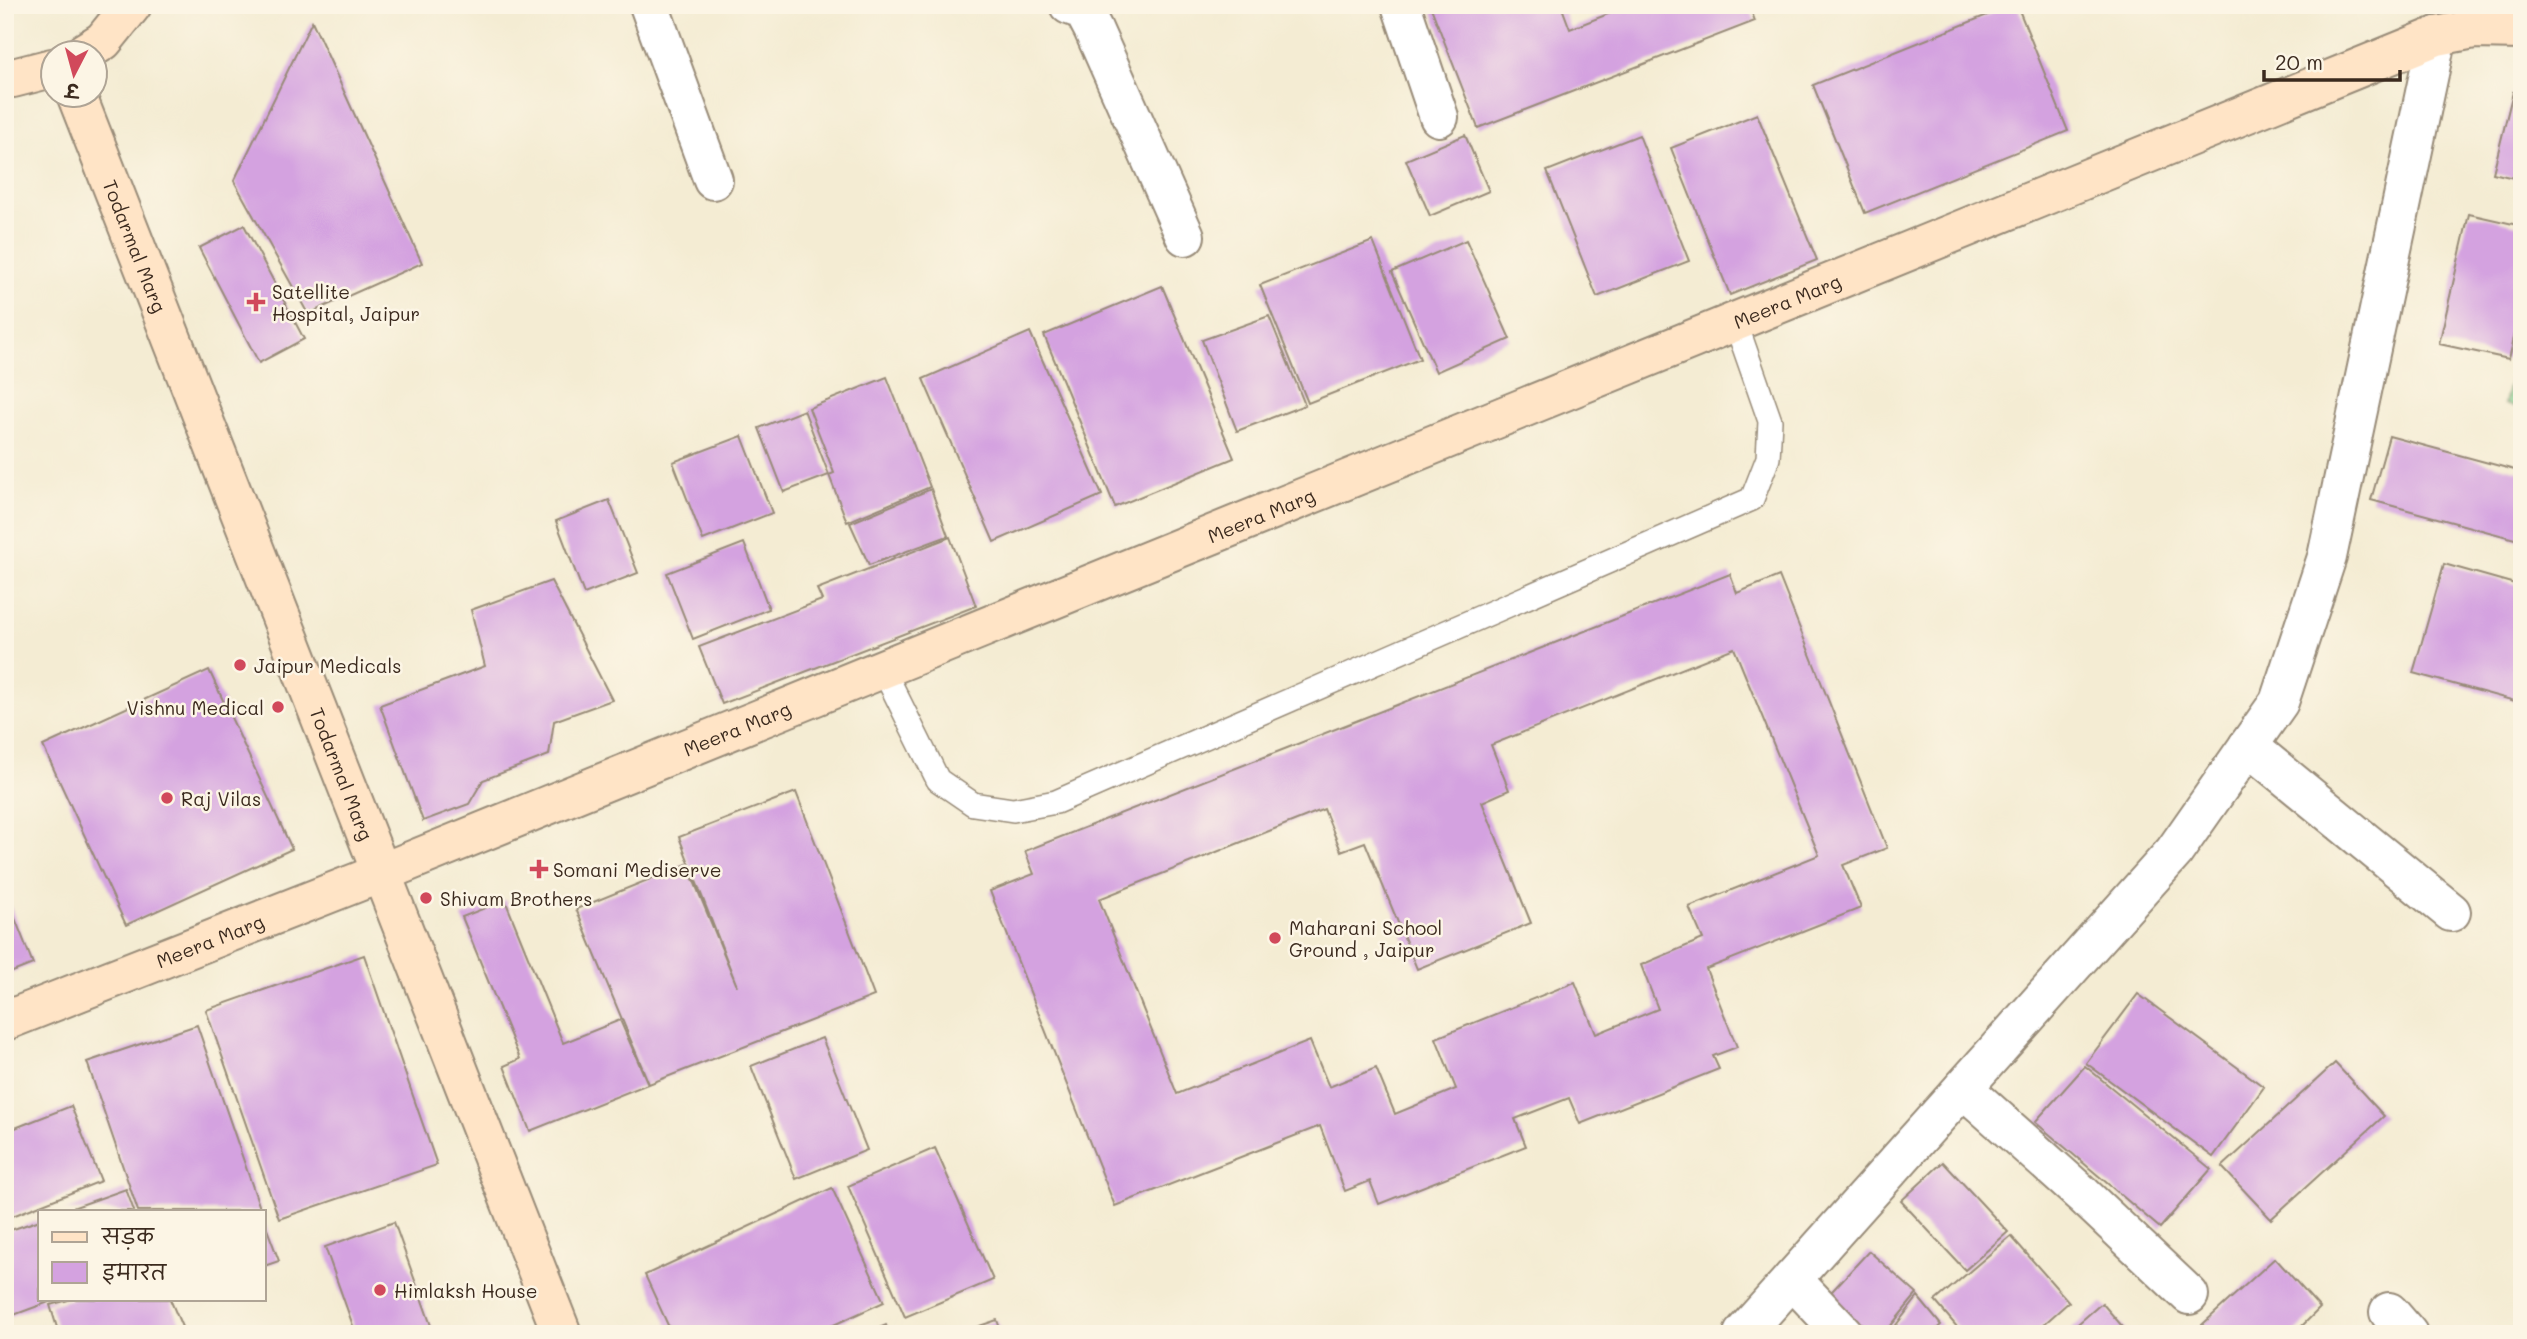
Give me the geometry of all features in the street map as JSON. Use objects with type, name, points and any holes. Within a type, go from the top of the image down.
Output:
[{"type":"street","points":[[105,38],[132,5]]},
{"type":"street","points":[[649,5],[713,180]]},
{"type":"street","points":[[1069,5],[1083,10],[1094,29],[1185,236]]},
{"type":"street","points":[[1401,5],[1439,117]]},
{"type":"street","name":"Meera Marg","points":[[5,1021],[381,873],[883,669],[2437,36],[2475,17],[2522,30]]},
{"type":"street","points":[[1742,1334],[2174,852],[2279,702],[2327,557],[2437,36]]},
{"type":"street","points":[[5,77],[13,78],[38,72]]},
{"type":"street","name":"Todarmal Marg","points":[[81,108],[562,1334]]},
{"type":"street","points":[[2248,746],[2451,912]]},
{"type":"street","points":[[1963,1088],[2084,1195],[2189,1295]]},
{"type":"street","points":[[1792,1279],[1844,1334]]},
{"type":"lane","points":[[883,669],[938,780],[973,804],[1013,810],[1056,802],[1752,499],[1768,458],[1770,421],[1735,321]]},
{"type":"green space","points":[[2522,333],[2522,408],[2505,404]]},
{"type":"building","points":[[1430,5],[1561,5],[1570,29],[1631,5],[1749,5],[1755,21],[1478,128]]},
{"type":"building","points":[[2017,5],[2068,131],[1865,213],[1813,85]]},
{"type":"building","points":[[312,21],[422,263],[308,314],[234,181]]},
{"type":"building","points":[[2513,92],[2522,94],[2522,180],[2493,173]]},
{"type":"building","points":[[1757,114],[1817,260],[1730,295],[1671,148]]},
{"type":"building","points":[[1465,135],[1489,191],[1430,216],[1406,160]]},
{"type":"building","points":[[1639,135],[1689,261],[1597,297],[1547,171]]},
{"type":"building","points":[[2469,214],[2522,226],[2522,304],[2509,359],[2439,344]]},
{"type":"building","points":[[244,225],[304,339],[259,363],[199,248]]},
{"type":"building","points":[[1466,240],[1510,339],[1436,372],[1392,272]]},
{"type":"building","points":[[1373,241],[1420,359],[1308,403],[1260,285]]},
{"type":"building","points":[[1162,286],[1234,458],[1115,507],[1044,335]]},
{"type":"building","points":[[1269,316],[1305,405],[1237,431],[1202,340]]},
{"type":"building","points":[[1030,332],[1102,495],[994,542],[923,379]]},
{"type":"building","points":[[887,377],[930,487],[847,522],[829,475],[834,473],[809,408]]},
{"type":"building","points":[[804,410],[829,475],[784,492],[759,428]]},
{"type":"building","points":[[742,436],[772,513],[703,540],[673,462]]},
{"type":"building","points":[[2389,436],[2522,472],[2522,541],[2371,500]]},
{"type":"building","points":[[931,489],[948,536],[869,565],[850,523]]},
{"type":"building","points":[[609,500],[638,573],[584,594],[556,521]]},
{"type":"building","points":[[950,537],[976,606],[722,704],[699,647],[822,600],[817,589]]},
{"type":"building","points":[[744,543],[769,609],[693,639],[667,573]]},
{"type":"building","points":[[2444,564],[2522,586],[2522,703],[2413,673]]},
{"type":"building","points":[[1730,574],[1737,593],[1779,576],[1887,848],[1843,865],[1861,908],[1706,969],[1737,1047],[1713,1056],[1719,1069],[1580,1124],[1569,1098],[1515,1119],[1526,1146],[1379,1204],[1370,1181],[1345,1191],[1320,1126],[1115,1206],[990,891],[1034,874],[1025,851]],"holes":[[[1734,648],[1819,855],[1689,907],[1703,939],[1641,965],[1658,1009],[1596,1034],[1575,982],[1436,1038],[1456,1089],[1395,1114],[1376,1068],[1329,1087],[1310,1041],[1177,1094],[1099,899],[1324,809],[1341,851],[1365,842],[1417,969],[1531,923],[1482,802],[1509,790],[1491,745]]]},
{"type":"building","points":[[551,581],[612,700],[554,721],[549,755],[483,780],[469,804],[423,821],[380,705],[485,666],[471,610]]},
{"type":"building","name":"Raj Vilas","points":[[209,670],[292,849],[126,925],[43,746]]},
{"type":"building","points":[[796,792],[874,996],[649,1084],[576,909],[687,864],[737,986],[679,837]]},
{"type":"building","points":[[5,893],[33,964],[5,975]]},
{"type":"building","points":[[505,900],[563,1043],[620,1020],[648,1084],[530,1131],[504,1066],[520,1059],[462,917]]},
{"type":"building","points":[[364,955],[437,1165],[279,1219],[206,1010]]},
{"type":"building","points":[[2138,994],[2264,1087],[2213,1157],[2086,1063]]},
{"type":"building","points":[[197,1025],[261,1210],[138,1210],[87,1062]]},
{"type":"building","points":[[822,1038],[867,1150],[796,1179],[751,1066]]},
{"type":"building","points":[[2335,1063],[2384,1116],[2271,1219],[2222,1167]]},
{"type":"building","points":[[2085,1066],[2211,1169],[2160,1228],[2035,1122]]},
{"type":"building","points":[[71,1106],[101,1181],[5,1219],[5,1132]]},
{"type":"building","points":[[935,1148],[993,1280],[905,1317],[848,1186]]},
{"type":"building","points":[[1943,1162],[2008,1232],[1965,1270],[1901,1201]]},
{"type":"building","points":[[832,1188],[884,1302],[814,1334],[672,1334],[645,1275]]},
{"type":"building","points":[[126,1189],[134,1210],[67,1210]]},
{"type":"building","points":[[38,1221],[38,1300],[54,1300],[11,1316],[5,1301],[5,1232]]},
{"type":"building","name":"Himlaksh House","points":[[394,1222],[434,1334],[356,1334],[325,1247]]},
{"type":"building","points":[[266,1226],[279,1261],[266,1265]]},
{"type":"building","points":[[2011,1236],[2069,1302],[2033,1334],[1963,1334],[1935,1301]]},
{"type":"building","points":[[1869,1251],[1917,1294],[1884,1334],[1858,1334],[1822,1302]]},
{"type":"building","points":[[2275,1258],[2320,1308],[2294,1334],[2192,1334]]},
{"type":"building","points":[[1918,1297],[1941,1325],[1931,1334],[1889,1334]]},
{"type":"building","points":[[68,1300],[170,1300],[185,1334],[59,1334],[50,1305]]},
{"type":"building","points":[[2102,1303],[2129,1334],[2077,1334],[2072,1329]]},
{"type":"building","points":[[997,1320],[1002,1334],[959,1334],[959,1333]]},
{"type":"building","points":[[886,1325],[889,1334],[865,1334]]},
{"type":"place","name":"Satellite Hospital, Jaipur","points":[[256,302]]},
{"type":"place","name":"Jaipur Medicals","points":[[240,665]]},
{"type":"place","name":"Vishnu Medical","points":[[278,707]]},
{"type":"place","name":"Raj Vilas","points":[[167,798]]},
{"type":"place","name":"Somani Mediserve","points":[[539,869]]},
{"type":"place","name":"Shivam Brothers","points":[[426,898]]},
{"type":"place","name":"Maharani School Ground , Jaipur","points":[[1275,938]]},
{"type":"place","name":"Himlaksh House","points":[[380,1290]]}]
